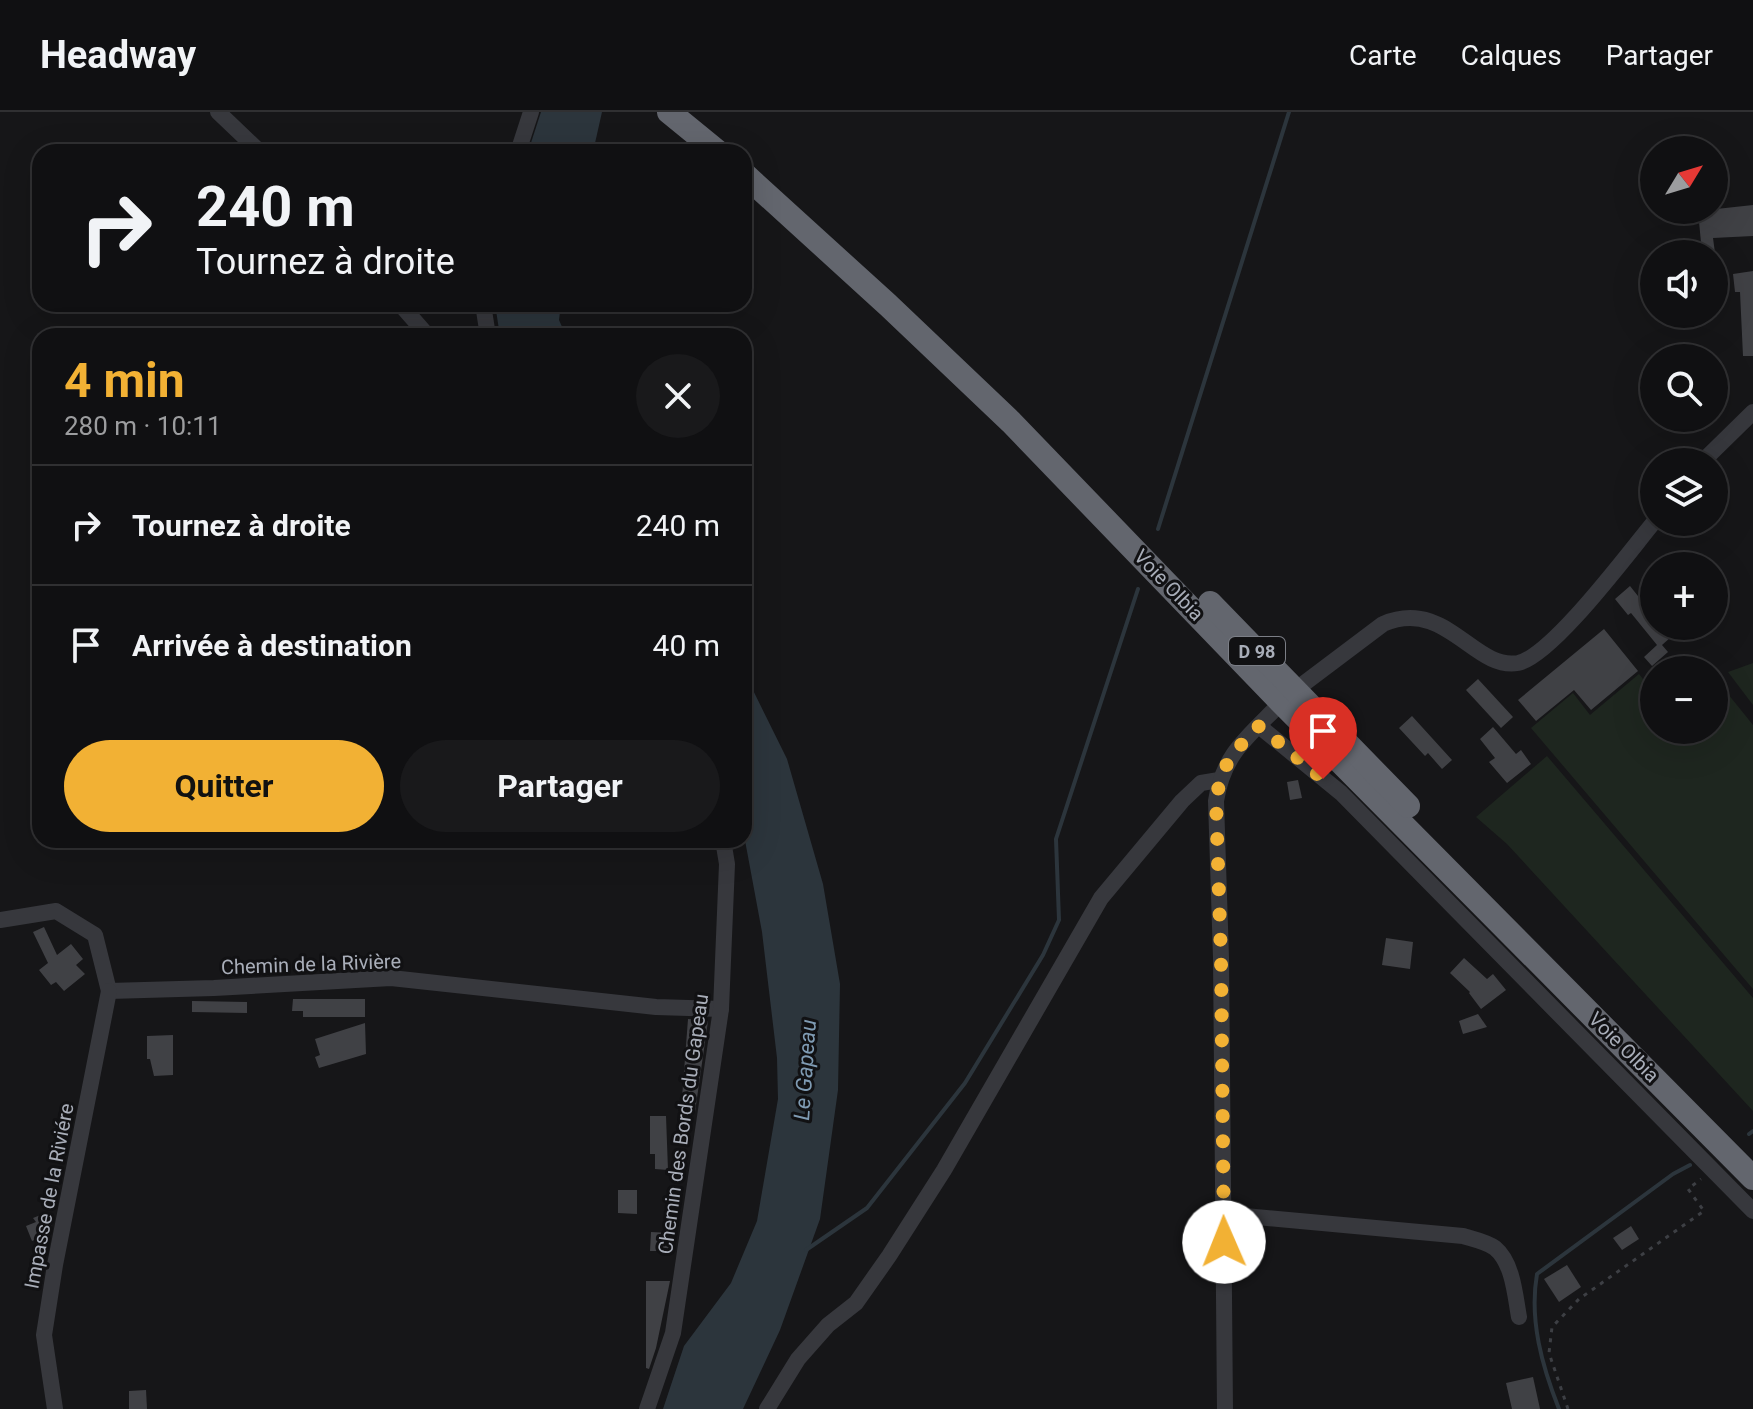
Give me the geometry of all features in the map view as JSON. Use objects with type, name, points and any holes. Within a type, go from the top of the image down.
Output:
[{"type":"highway","points":[[684,117],[710,144]]},
{"type":"highway","points":[[684,117],[723,144]]},
{"type":"highway","name":"Voie Olbia","points":[[752,167],[948,345],[1160,552],[1753,1159]]},
{"type":"highway","name":"Voie Olbia","points":[[752,181],[1011,422],[1278,699],[1753,1178]]},
{"type":"street","points":[[218,112],[252,144]]},
{"type":"street","points":[[521,144],[531,112]]},
{"type":"street","points":[[407,312],[421,328]]},
{"type":"street","points":[[1716,448],[1753,412]]},
{"type":"street","points":[[1302,685],[1383,624],[1395,619],[1413,617],[1431,621],[1498,661],[1516,663],[1533,657],[1573,619],[1642,536]]},
{"type":"street","points":[[1225,1409],[1221,958],[1216,801],[1219,780],[1227,760],[1276,708]]},
{"type":"street","points":[[1259,726],[1341,793],[1753,1211]]},
{"type":"street","points":[[767,1409],[798,1359],[828,1325],[856,1303],[889,1256],[944,1170],[1101,898],[1182,801],[1201,783],[1219,780]]},
{"type":"street","name":"Chemin des Bords du Gapeau","points":[[647,1409],[673,1333],[721,1009],[727,864],[724,848]]},
{"type":"street","points":[[0,920],[56,911],[95,935],[109,991]]},
{"type":"street","name":"Chemin de la Rivière","points":[[109,991],[391,978],[656,1007],[721,1009]]},
{"type":"street","name":"Impasse de la Riviére","points":[[55,1409],[44,1335],[109,991]]},
{"type":"street","points":[[1224,1214],[1463,1236],[1479,1241],[1495,1248],[1507,1265],[1519,1317]]},
{"type":"path","points":[[1568,1409],[1549,1353],[1552,1327],[1579,1299],[1704,1211],[1688,1189],[1714,1170]]},
{"type":"shaded area","points":[[1753,663],[1753,705],[1728,672]]},
{"type":"shaded area","points":[[1639,674],[1640,744],[1728,744],[1728,694],[1753,725],[1753,989],[1531,728],[1573,693],[1590,715]]},
{"type":"shaded area","points":[[1547,756],[1753,998],[1753,1111],[1507,844],[1476,817]]},
{"type":"water","points":[[541,112],[602,112],[595,144],[531,144]]},
{"type":"water","points":[[496,312],[560,312],[562,328],[499,328]]},
{"type":"water","name":"Le Gapeau","points":[[752,688],[787,759],[823,884],[840,984],[838,1090],[820,1219],[780,1330],[743,1409],[663,1409],[684,1346],[731,1283],[757,1221],[778,1099],[777,1058],[762,932],[746,848],[752,848]]},
{"type":"building","points":[[1753,205],[1753,236],[1701,240],[1699,224],[1728,224],[1728,208]]},
{"type":"building","points":[[1753,271],[1753,356],[1743,356],[1740,292],[1735,292],[1733,274]]},
{"type":"building","points":[[1630,586],[1640,598],[1640,624],[1631,613],[1628,615],[1615,599]]},
{"type":"building","points":[[1604,629],[1638,671],[1591,710],[1574,690],[1536,721],[1518,700]]},
{"type":"building","points":[[1653,640],[1668,640],[1662,645],[1668,652],[1663,656],[1645,656],[1657,645]]},
{"type":"building","points":[[1478,679],[1513,717],[1501,728],[1466,690]]},
{"type":"building","points":[[1412,716],[1452,760],[1442,769],[1399,728]]},
{"type":"building","points":[[1493,727],[1516,754],[1521,750],[1531,764],[1507,783],[1489,762],[1495,758],[1480,739]]},
{"type":"building","points":[[1298,780],[1302,798],[1290,800],[1287,782]]},
{"type":"building","points":[[44,927],[57,955],[71,944],[83,959],[76,965],[85,974],[64,991],[56,982],[51,985],[39,970],[48,963],[33,932]]},
{"type":"building","points":[[1386,938],[1413,942],[1410,969],[1382,965]]},
{"type":"building","points":[[1464,958],[1487,979],[1493,974],[1506,990],[1481,1009],[1470,992],[1450,973]]},
{"type":"building","points":[[293,999],[365,999],[365,1017],[303,1017],[303,1011],[292,1011]]},
{"type":"building","points":[[192,1001],[247,1002],[247,1013],[192,1012]]},
{"type":"building","points":[[1478,1014],[1487,1027],[1463,1034],[1459,1021]]},
{"type":"building","points":[[688,1019],[708,1021],[695,1112],[681,1111]]},
{"type":"building","points":[[365,1023],[366,1054],[319,1068],[315,1057],[320,1055],[315,1039]]},
{"type":"building","points":[[173,1035],[173,1075],[154,1076],[150,1059],[147,1059],[147,1036]]},
{"type":"building","points":[[650,1116],[666,1116],[668,1170],[655,1169],[655,1154],[650,1154]]},
{"type":"building","points":[[618,1190],[637,1190],[637,1214],[618,1213]]},
{"type":"building","points":[[48,1212],[52,1224],[50,1234],[32,1241],[26,1226],[36,1222],[33,1218]]},
{"type":"building","points":[[1631,1226],[1639,1239],[1622,1250],[1613,1238]]},
{"type":"building","points":[[651,1232],[671,1233],[670,1251],[650,1251]]},
{"type":"building","points":[[1567,1265],[1581,1287],[1559,1302],[1544,1279]]},
{"type":"building","points":[[646,1281],[670,1281],[649,1369],[646,1368]]},
{"type":"building","points":[[1533,1377],[1540,1409],[1512,1409],[1506,1383]]},
{"type":"building","points":[[146,1390],[147,1409],[129,1409],[129,1391]]},
{"type":"waterway","points":[[1158,529],[1289,112]]},
{"type":"waterway","points":[[806,1250],[867,1208],[965,1083],[1043,955],[1059,920],[1056,839],[1138,589]]},
{"type":"waterway","points":[[1749,1134],[1753,1131]]},
{"type":"waterway","points":[[1559,1409],[1547,1376],[1536,1326],[1537,1274],[1673,1174],[1690,1165]]},
{"type":"route","points":[[1224,1242],[1216,801],[1219,780],[1227,760],[1259,726],[1323,779]]}]
